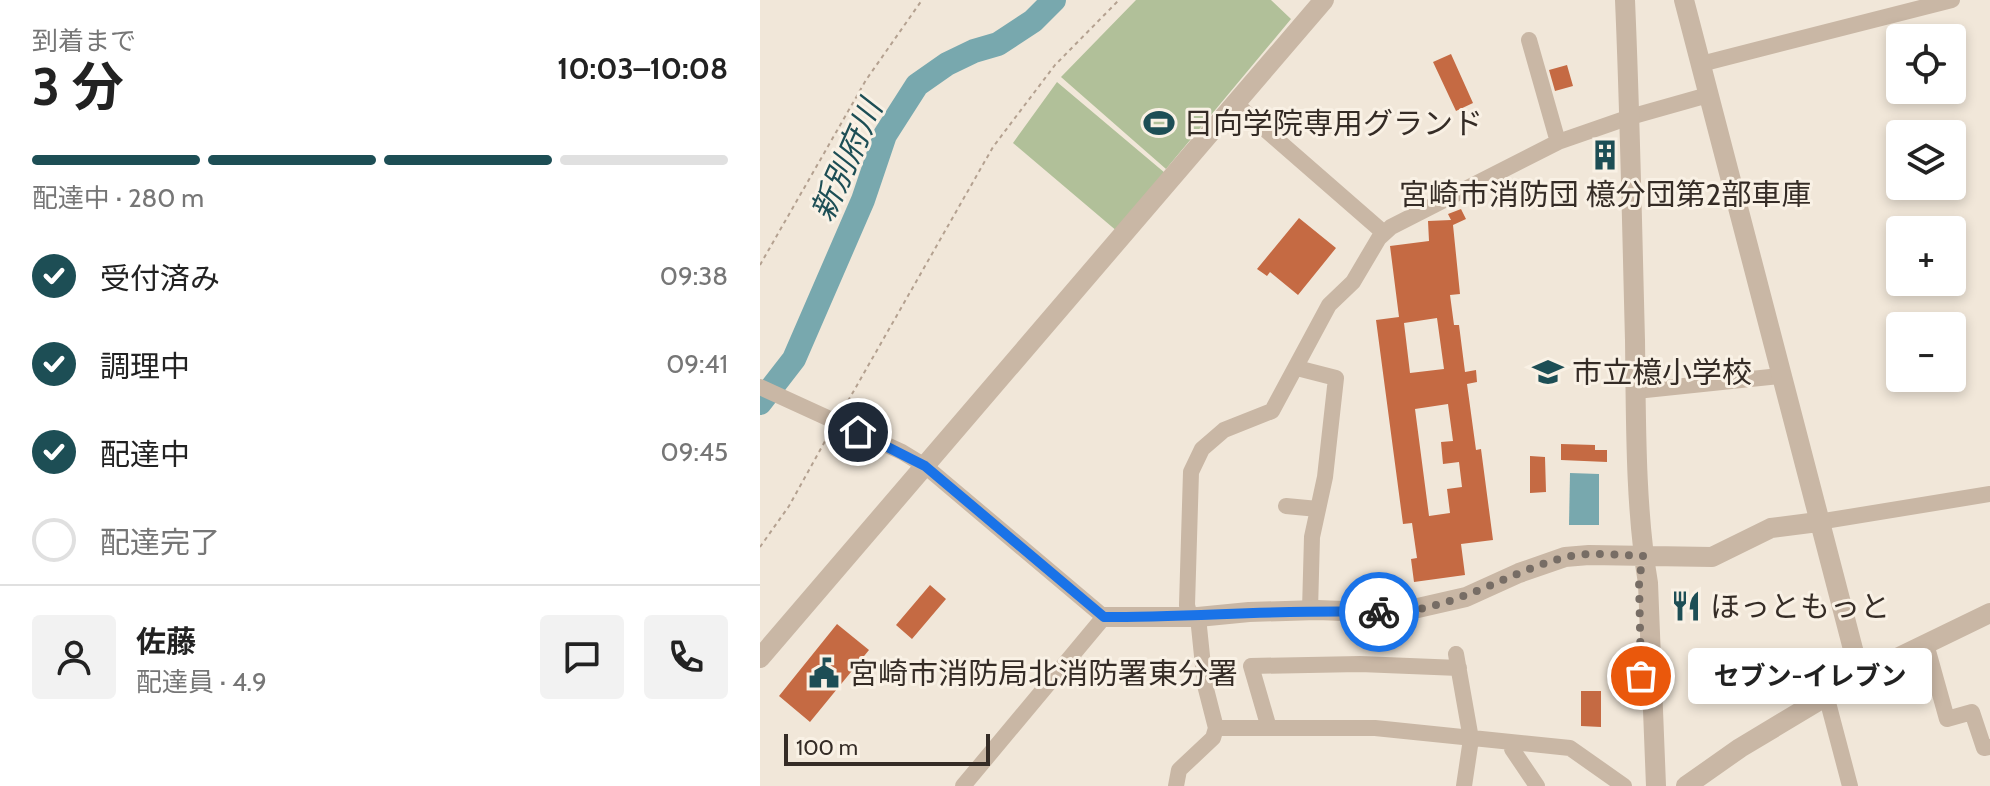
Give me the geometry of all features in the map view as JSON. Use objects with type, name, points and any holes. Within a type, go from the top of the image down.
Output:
[{"type":"street","points":[[760,658],[1324,0]]},
{"type":"street","points":[[1625,0],[1636,391],[1656,786]]},
{"type":"street","points":[[1684,0],[1860,676]]},
{"type":"street","points":[[1701,64],[1952,0]]},
{"type":"street","points":[[1529,40],[1558,142]]},
{"type":"street","points":[[1176,786],[1179,770],[1213,738],[1216,728],[1205,685],[1194,617],[1187,605],[1191,472],[1202,449],[1224,430],[1272,411],[1329,305],[1353,282],[1379,238],[1391,227],[1558,142],[1708,95]]},
{"type":"street","points":[[1236,104],[1384,233]]},
{"type":"street","points":[[1297,368],[1336,378],[1325,477],[1312,537],[1310,610]]},
{"type":"street","points":[[1636,391],[1780,376]]},
{"type":"street","points":[[760,387],[902,452],[925,466],[1104,617],[1194,617],[1310,610],[1396,613],[1466,597],[1565,557],[1712,557],[1771,528],[1990,494]]},
{"type":"street","points":[[1286,506],[1318,509]]},
{"type":"street","points":[[1643,556],[1639,581],[1643,786]]},
{"type":"street","points":[[1686,786],[1740,748],[1826,695],[1990,613]]},
{"type":"street","points":[[963,786],[1104,617]]},
{"type":"street","points":[[1926,644],[1947,719],[1972,712],[1984,748],[1990,747]]},
{"type":"street","points":[[1269,728],[1251,666],[1458,661],[1471,739],[1464,786]]},
{"type":"street","points":[[1826,695],[1850,786]]},
{"type":"street","points":[[1216,728],[1375,728],[1570,748],[1624,786]]},
{"type":"street","points":[[1512,744],[1512,749],[1537,786]]},
{"type":"path","points":[[760,265],[866,80],[922,0]]},
{"type":"path","points":[[760,547],[789,506],[833,420],[993,147],[1055,65],[1119,0]]},
{"type":"green space","name":"日向学院専用グランド","points":[[1136,0],[1271,0],[1291,19],[1166,169],[1061,77]]},
{"type":"green space","points":[[1057,82],[1165,173],[1118,232],[1013,143]]},
{"type":"water","points":[[1570,473],[1599,474],[1599,525],[1569,525]]},
{"type":"building","points":[[1451,54],[1473,103],[1456,111],[1433,62]]},
{"type":"building","points":[[1567,65],[1573,86],[1555,91],[1549,70]]},
{"type":"building","points":[[1461,209],[1466,219],[1453,225],[1460,294],[1450,295],[1454,325],[1459,325],[1465,372],[1476,370],[1477,382],[1467,384],[1476,450],[1481,449],[1493,540],[1461,544],[1465,575],[1414,582],[1411,559],[1417,558],[1412,523],[1403,524],[1376,320],[1399,317],[1390,246],[1429,241],[1428,221],[1451,220],[1448,214]],"holes":[[[1437,318],[1444,369],[1410,373],[1404,323]],[[1448,404],[1453,441],[1441,442],[1443,464],[1459,462],[1462,487],[1447,489],[1450,513],[1429,516],[1415,409]]]},
{"type":"building","points":[[1299,218],[1336,248],[1298,295],[1270,272],[1267,276],[1257,269]]},
{"type":"building","points":[[1561,444],[1595,445],[1595,450],[1607,450],[1607,462],[1561,460]]},
{"type":"building","points":[[1530,456],[1545,457],[1546,492],[1530,493]]},
{"type":"building","points":[[930,585],[946,599],[912,639],[896,625]]},
{"type":"building","name":"宮崎市消防局北消防署東分署","points":[[837,624],[869,650],[810,722],[779,696]]},
{"type":"building","points":[[1581,691],[1601,691],[1601,727],[1581,726]]},
{"type":"waterway","name":"新別府川","points":[[760,403],[794,359],[863,200],[885,135],[917,85],[947,64],[998,44],[1033,21],[1054,0]]},
{"type":"way so far","points":[[1379,612],[1396,613],[1466,597],[1565,557],[1643,556],[1639,581],[1641,676]]},
{"type":"place","name":"日向学院専用グランド","points":[[1159,123]]},
{"type":"place","name":"宮崎市消防団 檍分団第2部車庫","points":[[1605,155]]},
{"type":"place","name":"市立檍小学校","points":[[1548,372]]},
{"type":"place","name":"ほっともっと","points":[[1686,606]]},
{"type":"place","name":"宮崎市消防局北消防署東分署","points":[[824,673]]},
{"type":"place","name":"セブン-イレブン","points":[[1641,676]]},
{"type":"route","points":[[858,432],[925,466],[1104,617],[1198,617],[1317,610],[1379,612]]}]
